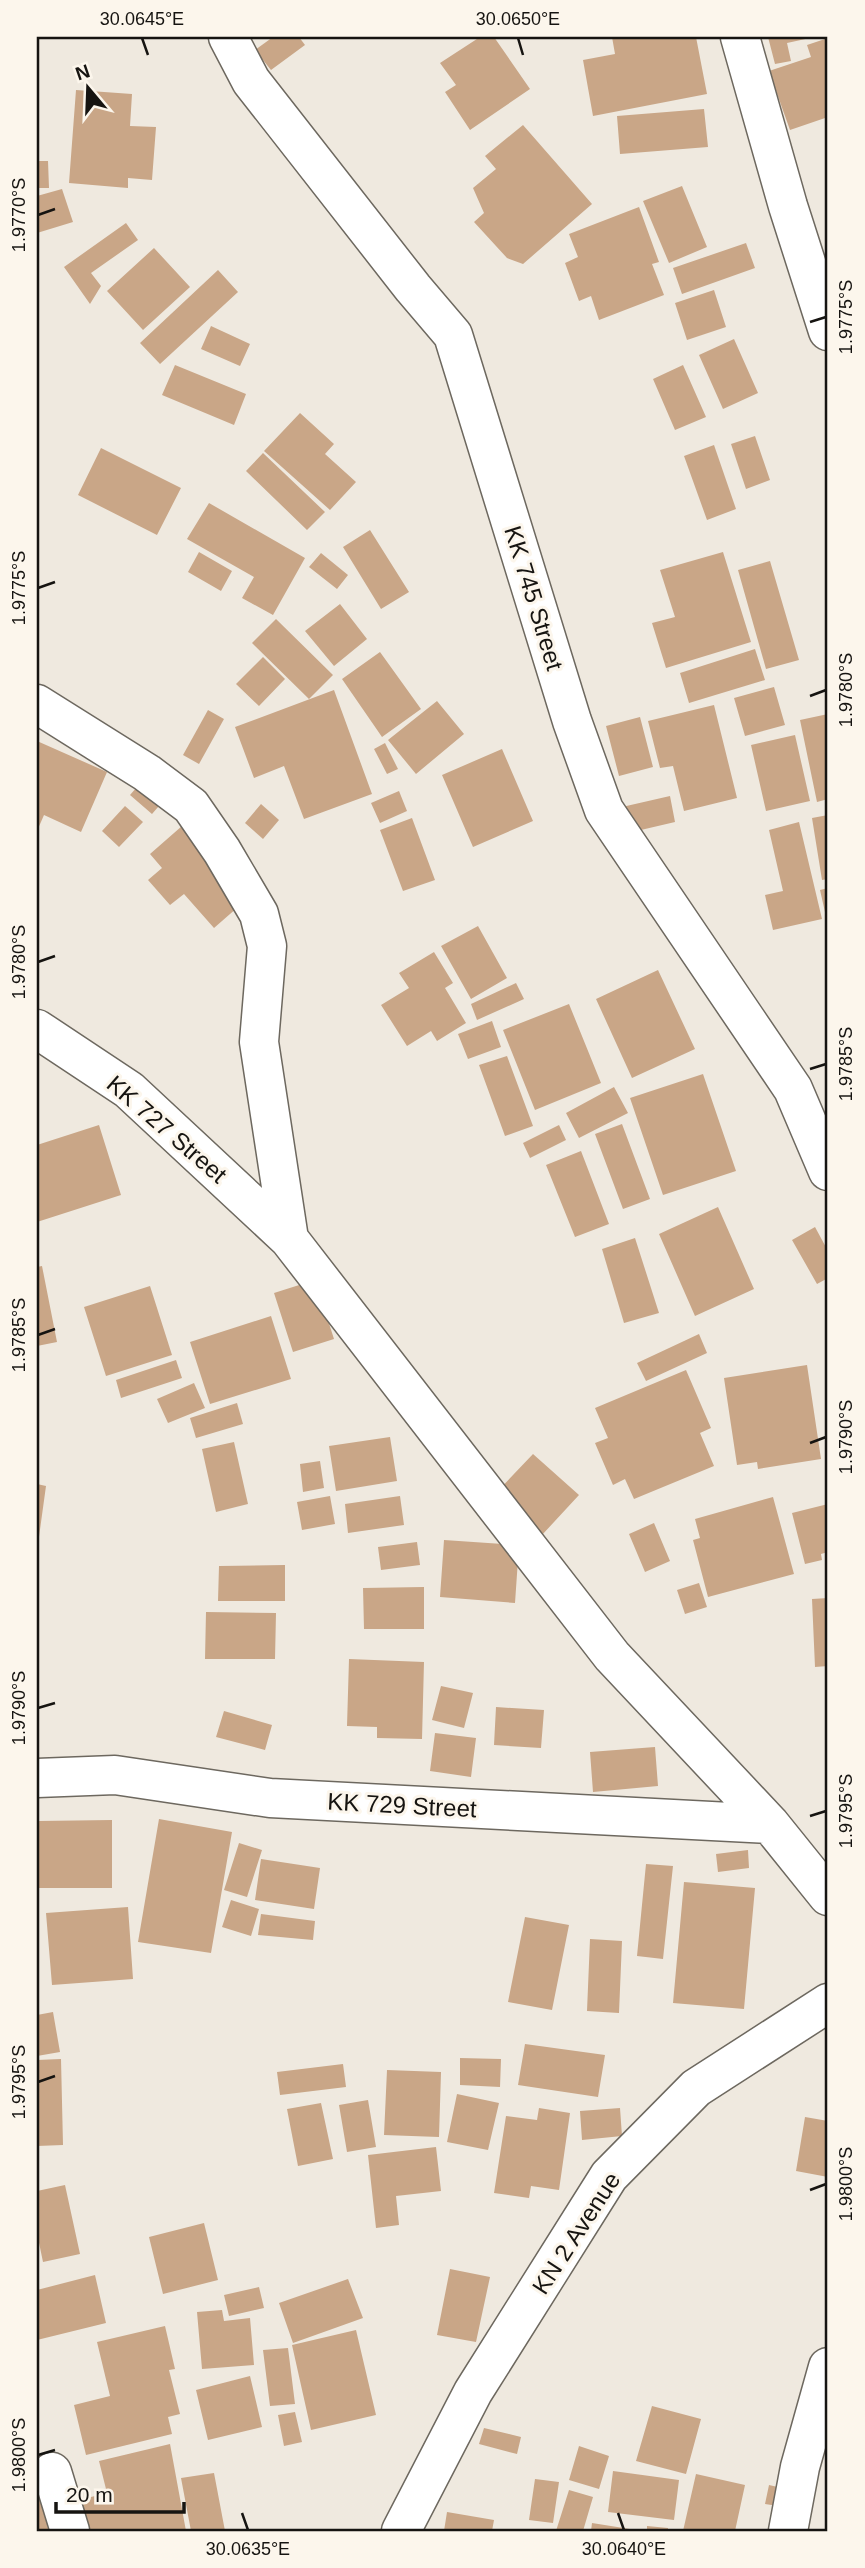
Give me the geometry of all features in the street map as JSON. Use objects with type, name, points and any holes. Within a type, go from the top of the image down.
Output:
[{"type":"street","name":"KK 745 Street","points":[[228,37],[251,81],[412,288],[453,335],[572,721],[604,810],[793,1089],[828,1171]]},
{"type":"street","points":[[740,37],[788,206],[828,331]]},
{"type":"street","points":[[37,704],[147,773],[191,806],[222,851],[259,914],[267,946],[259,1042],[289,1239]]},
{"type":"street","name":"KK 727 Street","points":[[37,1029],[129,1090],[289,1239],[612,1656],[769,1824],[828,1896]]},
{"type":"street","name":"KK 729 Street","points":[[37,1778],[115,1775],[270,1798],[769,1824]]},
{"type":"street","name":"KN 2 Avenue","points":[[401,2531],[473,2392],[609,2176],[696,2088],[828,2003]]},
{"type":"street","points":[[788,2531],[800,2467],[828,2367]]},
{"type":"street","points":[[52,2472],[71,2531]]},
{"type":"building","points":[[273,37],[299,37],[305,45],[271,70],[255,50]]},
{"type":"building","points":[[480,37],[494,37],[530,89],[470,130],[445,92],[456,85],[440,63]]},
{"type":"building","points":[[612,37],[696,37],[707,94],[593,116],[583,60],[615,54]]},
{"type":"building","points":[[768,37],[810,38],[787,43],[791,61],[775,64]]},
{"type":"building","points":[[828,38],[828,117],[790,130],[769,71],[811,57],[807,45]]},
{"type":"building","points":[[76,90],[132,94],[130,126],[156,127],[152,180],[128,178],[128,188],[69,183]]},
{"type":"building","points":[[704,109],[708,147],[620,154],[617,116]]},
{"type":"building","points":[[523,125],[592,204],[523,264],[507,258],[474,222],[484,213],[473,188],[496,169],[485,156]]},
{"type":"building","points":[[37,161],[48,161],[49,188],[37,188]]},
{"type":"building","points":[[682,186],[707,247],[669,263],[643,201]]},
{"type":"building","points":[[62,189],[73,222],[37,233],[37,196]]},
{"type":"building","points":[[639,207],[659,262],[652,264],[664,295],[599,320],[591,296],[579,301],[565,263],[578,257],[569,234]]},
{"type":"building","points":[[126,223],[138,240],[91,273],[101,286],[90,304],[64,267]]},
{"type":"building","points":[[746,243],[755,268],[682,294],[673,268]]},
{"type":"building","points":[[154,248],[190,287],[143,330],[107,291]]},
{"type":"building","points":[[218,270],[238,292],[160,364],[140,343]]},
{"type":"building","points":[[714,290],[726,327],[687,340],[675,303]]},
{"type":"building","points":[[211,326],[250,344],[240,366],[201,349]]},
{"type":"building","points":[[734,339],[758,393],[723,409],[699,355]]},
{"type":"building","points":[[175,365],[246,394],[234,425],[162,395]]},
{"type":"building","points":[[683,365],[706,417],[675,430],[653,379]]},
{"type":"building","points":[[300,413],[334,444],[325,454],[356,482],[330,510],[264,451]]},
{"type":"building","points":[[755,436],[770,480],[746,489],[731,444]]},
{"type":"building","points":[[714,445],[736,509],[707,520],[684,456]]},
{"type":"building","points":[[101,448],[181,488],[157,535],[78,495]]},
{"type":"building","points":[[263,453],[325,512],[307,530],[246,471]]},
{"type":"building","points":[[209,503],[305,558],[273,615],[242,598],[254,577],[187,539]]},
{"type":"building","points":[[370,530],[409,592],[381,609],[343,547]]},
{"type":"building","points":[[199,552],[232,571],[221,591],[188,572]]},
{"type":"building","points":[[723,552],[751,642],[666,668],[652,623],[675,617],[660,570]]},
{"type":"building","points":[[321,553],[348,575],[337,589],[309,567]]},
{"type":"building","points":[[770,561],[799,660],[766,669],[738,570]]},
{"type":"building","points":[[340,604],[367,639],[334,666],[305,631]]},
{"type":"building","points":[[276,619],[333,675],[309,699],[252,643]]},
{"type":"building","points":[[755,649],[765,680],[689,703],[680,673]]},
{"type":"building","points":[[380,652],[421,709],[382,737],[342,679]]},
{"type":"building","points":[[263,657],[285,679],[259,706],[236,684]]},
{"type":"building","points":[[774,687],[785,725],[745,736],[734,698]]},
{"type":"building","points":[[334,690],[372,794],[304,819],[284,766],[254,778],[235,727]]},
{"type":"building","points":[[437,701],[464,734],[416,774],[388,740]]},
{"type":"building","points":[[714,705],[737,798],[684,811],[673,766],[660,768],[648,721]]},
{"type":"building","points":[[208,710],[224,719],[199,764],[183,755]]},
{"type":"building","points":[[828,714],[828,799],[817,802],[800,720]]},
{"type":"building","points":[[640,717],[653,767],[619,776],[606,726]]},
{"type":"building","points":[[795,735],[810,801],[766,811],[751,745]]},
{"type":"building","points":[[37,741],[107,772],[81,832],[44,815],[37,831]]},
{"type":"building","points":[[385,743],[398,769],[387,774],[374,749]]},
{"type":"building","points":[[502,749],[533,821],[473,847],[442,775]]},
{"type":"building","points":[[143,780],[165,799],[152,814],[130,795]]},
{"type":"building","points":[[399,791],[407,811],[380,823],[371,803]]},
{"type":"building","points":[[670,796],[675,822],[628,833],[622,807]]},
{"type":"building","points":[[261,804],[279,820],[263,839],[245,823]]},
{"type":"building","points":[[125,806],[143,822],[119,847],[102,831]]},
{"type":"building","points":[[828,815],[828,879],[822,880],[812,818]]},
{"type":"building","points":[[412,818],[435,880],[403,891],[380,830]]},
{"type":"building","points":[[799,822],[822,919],[773,930],[765,895],[783,891],[769,830]]},
{"type":"building","points":[[182,826],[246,900],[214,928],[184,894],[170,905],[148,880],[162,868],[150,854]]},
{"type":"building","points":[[828,888],[828,921],[827,921],[820,890]]},
{"type":"building","points":[[478,926],[507,978],[471,999],[441,946]]},
{"type":"building","points":[[434,952],[453,983],[445,988],[466,1023],[437,1041],[431,1031],[407,1046],[381,1005],[409,988],[399,973]]},
{"type":"building","points":[[658,970],[695,1049],[632,1078],[596,999]]},
{"type":"building","points":[[516,983],[524,999],[477,1020],[471,1004]]},
{"type":"building","points":[[569,1004],[601,1083],[535,1110],[503,1030]]},
{"type":"building","points":[[492,1021],[501,1047],[468,1059],[458,1034]]},
{"type":"building","points":[[507,1056],[533,1126],[505,1136],[479,1065]]},
{"type":"building","points":[[703,1074],[736,1171],[663,1195],[630,1098]]},
{"type":"building","points":[[614,1087],[628,1113],[579,1138],[566,1113]]},
{"type":"building","points":[[622,1124],[650,1199],[623,1209],[595,1134]]},
{"type":"building","points":[[99,1125],[121,1195],[37,1222],[37,1145]]},
{"type":"building","points":[[559,1125],[566,1140],[530,1158],[523,1143]]},
{"type":"building","points":[[581,1151],[609,1224],[575,1237],[546,1165]]},
{"type":"building","points":[[718,1207],[754,1289],[695,1316],[659,1234]]},
{"type":"building","points":[[815,1227],[828,1251],[828,1278],[817,1284],[792,1240]]},
{"type":"building","points":[[635,1238],[659,1313],[624,1323],[602,1249]]},
{"type":"building","points":[[42,1266],[57,1342],[37,1346],[37,1267]]},
{"type":"building","points":[[315,1280],[334,1339],[293,1352],[274,1293]]},
{"type":"building","points":[[150,1286],[172,1355],[106,1376],[84,1307]]},
{"type":"building","points":[[271,1316],[291,1379],[210,1404],[190,1342]]},
{"type":"building","points":[[699,1334],[707,1353],[646,1381],[637,1363]]},
{"type":"building","points":[[176,1360],[182,1378],[121,1398],[116,1380]]},
{"type":"building","points":[[807,1365],[821,1459],[758,1469],[757,1462],[737,1465],[724,1378]]},
{"type":"building","points":[[686,1370],[711,1428],[700,1433],[714,1466],[634,1499],[625,1479],[613,1485],[595,1443],[608,1438],[595,1408]]},
{"type":"building","points":[[194,1383],[205,1408],[168,1423],[157,1399]]},
{"type":"building","points":[[237,1403],[243,1424],[196,1438],[190,1418]]},
{"type":"building","points":[[390,1437],[397,1481],[336,1491],[329,1446]]},
{"type":"building","points":[[234,1442],[248,1504],[216,1512],[202,1449]]},
{"type":"building","points":[[533,1454],[579,1495],[542,1535],[496,1493]]},
{"type":"building","points":[[320,1461],[324,1488],[303,1492],[300,1464]]},
{"type":"building","points":[[37,1484],[46,1486],[38,1544],[37,1544]]},
{"type":"building","points":[[330,1496],[335,1524],[302,1530],[297,1502]]},
{"type":"building","points":[[400,1496],[404,1525],[348,1533],[345,1504]]},
{"type":"building","points":[[773,1497],[794,1574],[708,1597],[693,1540],[700,1538],[695,1519]]},
{"type":"building","points":[[828,1504],[828,1552],[821,1554],[822,1560],[805,1564],[792,1513]]},
{"type":"building","points":[[654,1523],[670,1561],[645,1572],[629,1534]]},
{"type":"building","points":[[444,1540],[519,1545],[515,1603],[440,1597]]},
{"type":"building","points":[[417,1542],[420,1565],[381,1570],[378,1547]]},
{"type":"building","points":[[285,1565],[285,1601],[218,1601],[219,1566]]},
{"type":"building","points":[[699,1583],[707,1607],[685,1614],[677,1590]]},
{"type":"building","points":[[424,1587],[424,1629],[364,1629],[363,1588]]},
{"type":"building","points":[[828,1598],[828,1666],[815,1667],[812,1599]]},
{"type":"building","points":[[206,1612],[276,1613],[275,1659],[205,1659]]},
{"type":"building","points":[[349,1659],[424,1662],[422,1739],[377,1738],[377,1727],[347,1726]]},
{"type":"building","points":[[441,1686],[473,1693],[464,1728],[432,1720]]},
{"type":"building","points":[[496,1707],[544,1710],[541,1748],[494,1745]]},
{"type":"building","points":[[224,1711],[272,1725],[265,1750],[216,1737]]},
{"type":"building","points":[[435,1733],[476,1738],[471,1777],[430,1771]]},
{"type":"building","points":[[655,1747],[658,1786],[593,1792],[590,1752]]},
{"type":"building","points":[[159,1819],[232,1832],[211,1953],[138,1942]]},
{"type":"building","points":[[112,1820],[112,1888],[39,1888],[39,1821]]},
{"type":"building","points":[[239,1843],[262,1850],[247,1897],[224,1890]]},
{"type":"building","points":[[748,1850],[749,1868],[718,1872],[716,1854]]},
{"type":"building","points":[[261,1859],[320,1868],[314,1909],[255,1900]]},
{"type":"building","points":[[646,1864],[673,1866],[663,1959],[637,1956]]},
{"type":"building","points":[[684,1882],[755,1888],[744,2009],[673,2003]]},
{"type":"building","points":[[231,1900],[259,1909],[251,1936],[222,1927]]},
{"type":"building","points":[[128,1907],[133,1979],[52,1985],[46,1913]]},
{"type":"building","points":[[261,1914],[315,1921],[313,1940],[258,1935]]},
{"type":"building","points":[[525,1917],[569,1925],[552,2010],[508,2002]]},
{"type":"building","points":[[590,1939],[622,1941],[619,2013],[587,2011]]},
{"type":"building","points":[[53,2012],[60,2052],[37,2056],[37,2015]]},
{"type":"building","points":[[525,2044],[605,2055],[598,2097],[518,2085]]},
{"type":"building","points":[[460,2058],[501,2059],[500,2087],[460,2085]]},
{"type":"building","points":[[61,2059],[63,2145],[37,2146],[37,2060]]},
{"type":"building","points":[[343,2064],[346,2087],[280,2095],[277,2072]]},
{"type":"building","points":[[387,2070],[441,2072],[439,2137],[384,2135]]},
{"type":"building","points":[[457,2094],[499,2103],[488,2150],[447,2142]]},
{"type":"building","points":[[368,2100],[376,2147],[347,2152],[339,2105]]},
{"type":"building","points":[[321,2103],[333,2159],[298,2166],[287,2109]]},
{"type":"building","points":[[539,2108],[570,2113],[559,2190],[531,2186],[529,2198],[494,2193],[506,2116],[537,2120]]},
{"type":"building","points":[[620,2108],[622,2136],[582,2140],[580,2111]]},
{"type":"building","points":[[805,2117],[828,2121],[828,2177],[796,2171]]},
{"type":"building","points":[[436,2147],[441,2191],[396,2196],[399,2225],[376,2228],[368,2155]]},
{"type":"building","points":[[65,2185],[80,2254],[43,2262],[37,2233],[37,2191]]},
{"type":"building","points":[[204,2223],[218,2280],[163,2294],[149,2237]]},
{"type":"building","points":[[450,2269],[490,2277],[476,2342],[437,2335]]},
{"type":"building","points":[[95,2275],[106,2323],[37,2340],[37,2290]]},
{"type":"building","points":[[348,2279],[363,2318],[293,2343],[279,2303]]},
{"type":"building","points":[[259,2287],[264,2308],[229,2316],[224,2295]]},
{"type":"building","points":[[222,2310],[224,2321],[250,2318],[254,2365],[202,2369],[197,2312]]},
{"type":"building","points":[[165,2326],[175,2369],[169,2370],[180,2414],[168,2417],[172,2434],[86,2455],[74,2405],[110,2396],[97,2342]]},
{"type":"building","points":[[356,2330],[376,2415],[311,2430],[292,2345]]},
{"type":"building","points":[[288,2348],[295,2404],[270,2406],[263,2350]]},
{"type":"building","points":[[250,2376],[262,2427],[208,2440],[196,2390]]},
{"type":"building","points":[[652,2406],[701,2419],[686,2474],[636,2461]]},
{"type":"building","points":[[295,2412],[302,2442],[284,2446],[278,2415]]},
{"type":"building","points":[[484,2428],[521,2437],[517,2454],[479,2444]]},
{"type":"building","points":[[170,2444],[186,2531],[82,2531],[75,2501],[107,2493],[99,2461]]},
{"type":"building","points":[[579,2446],[609,2456],[599,2489],[569,2480]]},
{"type":"building","points":[[613,2471],[679,2480],[674,2520],[608,2512]]},
{"type":"building","points":[[214,2473],[225,2531],[191,2531],[181,2478]]},
{"type":"building","points":[[696,2474],[745,2485],[735,2531],[683,2531]]},
{"type":"building","points":[[535,2479],[559,2482],[553,2523],[529,2520]]},
{"type":"building","points":[[769,2485],[782,2488],[778,2506],[765,2504]]},
{"type":"building","points":[[569,2490],[593,2497],[583,2531],[556,2531]]},
{"type":"building","points":[[44,2491],[55,2522],[47,2525],[49,2531],[37,2531],[37,2494]]},
{"type":"building","points":[[447,2512],[494,2520],[492,2531],[444,2531]]},
{"type":"building","points":[[592,2523],[636,2530],[636,2531],[591,2531]]},
{"type":"building","points":[[647,2526],[668,2528],[668,2531],[647,2531]]}]
